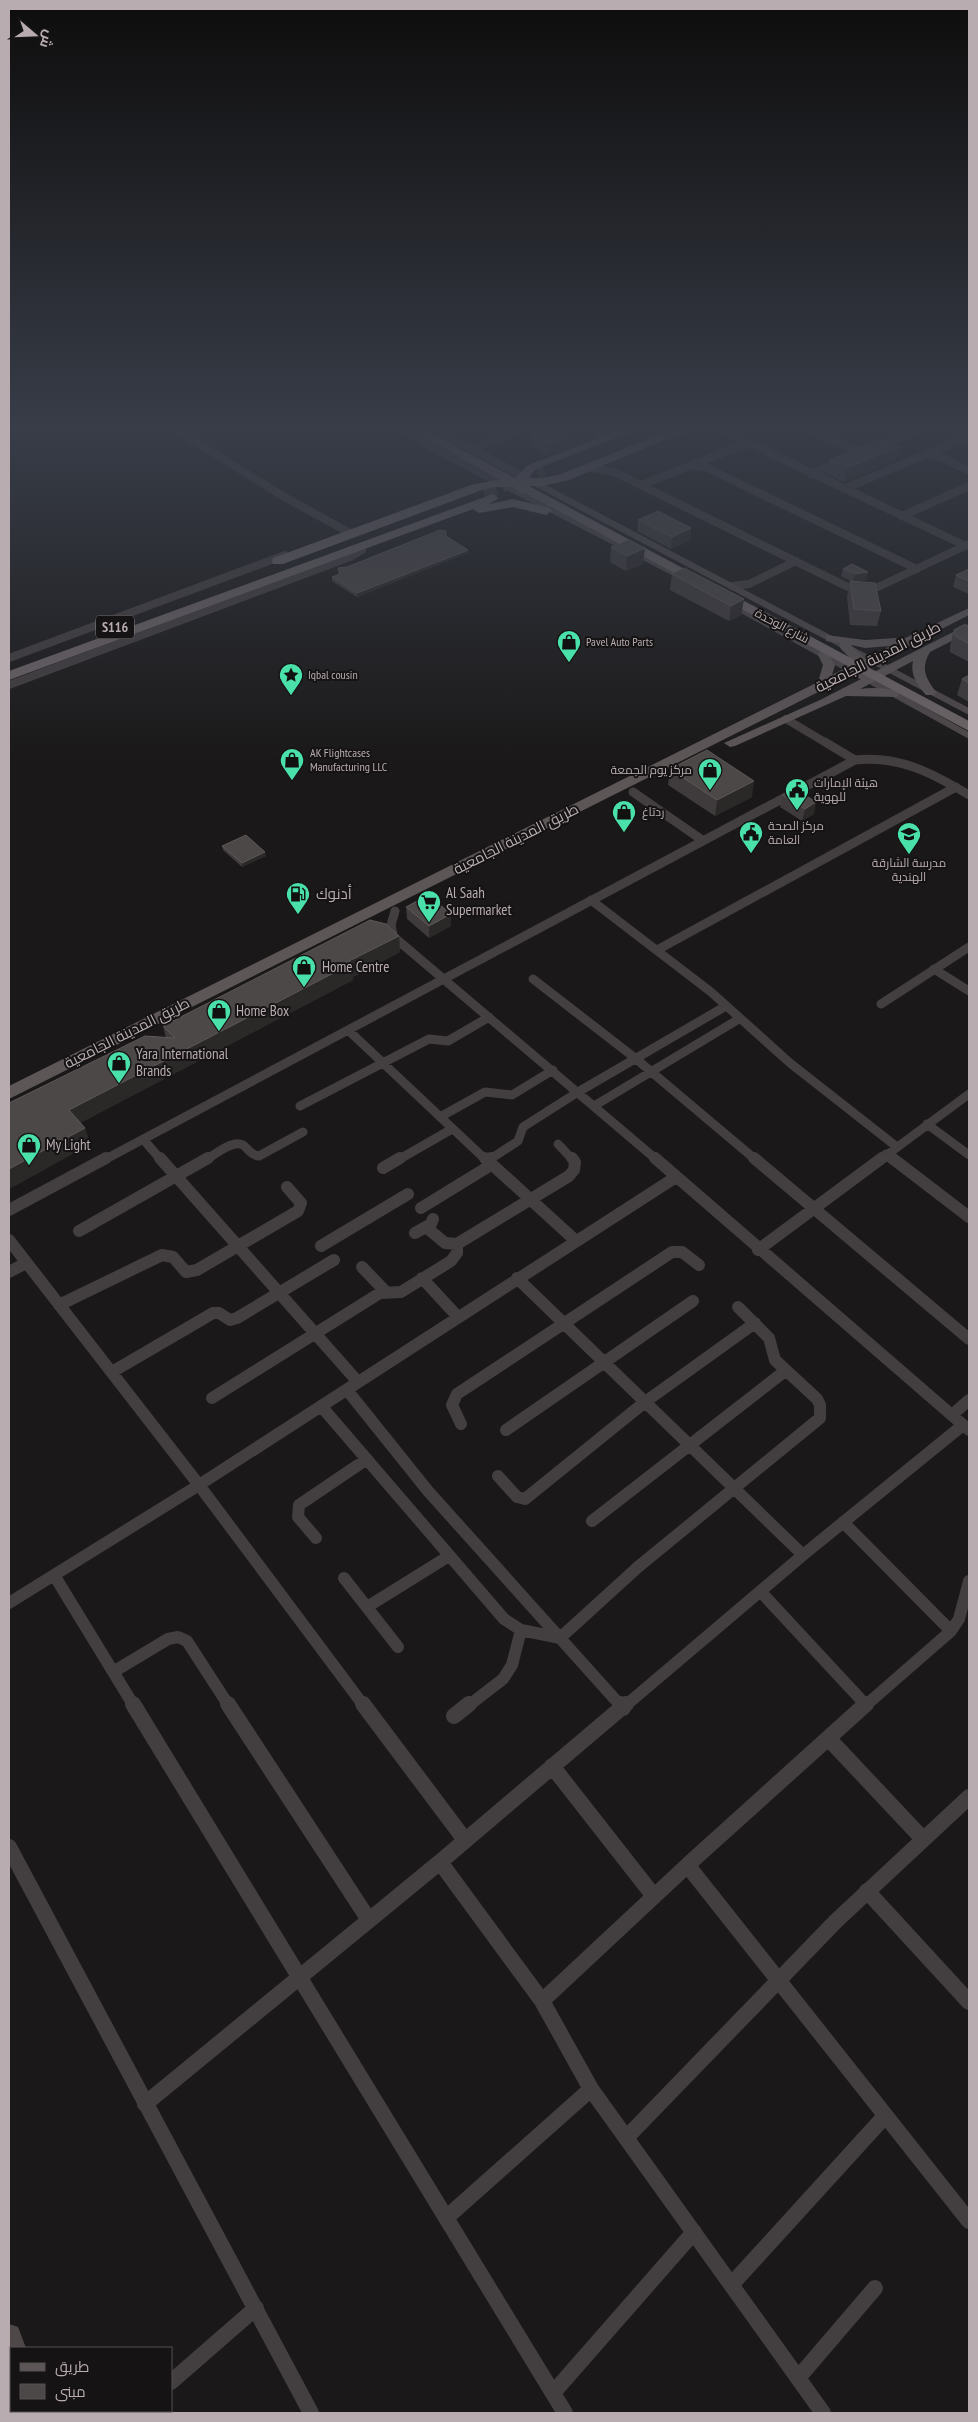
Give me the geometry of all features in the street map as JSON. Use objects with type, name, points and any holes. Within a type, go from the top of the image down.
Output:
[{"type":"highway","points":[[222,587],[238,577],[334,539]]},
{"type":"highway","name":"S116","points":[[9,667],[351,539]]},
{"type":"highway","name":"S116","points":[[9,676],[191,608],[362,539]]},
{"type":"highway","points":[[191,608],[281,580],[393,539]]},
{"type":"highway","name":"شارع الوحدة","points":[[625,539],[969,727]]},
{"type":"highway","name":"شارع الوحدة","points":[[631,539],[969,719]]},
{"type":"main road","name":"طريق المدينة الجامعية","points":[[9,1106],[735,740],[824,702],[912,639],[969,611]]},
{"type":"main road","points":[[770,725],[786,713],[969,617]]},
{"type":"main road","name":"طريق المدينة الجامعية","points":[[9,1093],[823,685],[924,652],[968,629]]},
{"type":"main road","points":[[830,638],[873,644],[912,639]]},
{"type":"main road","points":[[845,646],[869,669]]},
{"type":"main road","points":[[924,652],[918,662],[917,674],[930,692]]},
{"type":"main road","points":[[823,685],[829,665],[824,655]]},
{"type":"main road","points":[[824,702],[860,692],[893,694]]},
{"type":"street","points":[[606,539],[688,580],[824,655],[869,669],[930,692],[969,712]]},
{"type":"street","points":[[643,539],[732,586],[747,589],[845,646]]},
{"type":"street","points":[[751,539],[844,585],[866,589],[878,587],[968,545]]},
{"type":"street","points":[[856,539],[917,568]]},
{"type":"street","points":[[954,539],[968,545]]},
{"type":"street","points":[[9,658],[285,555],[306,550]]},
{"type":"street","points":[[9,685],[350,557],[362,550]]},
{"type":"street","points":[[747,589],[796,561]]},
{"type":"street","points":[[869,669],[893,694],[969,736]]},
{"type":"street","points":[[786,719],[855,760]]},
{"type":"street","points":[[9,1210],[855,760],[879,757],[904,761],[916,765],[969,794]]},
{"type":"street","points":[[657,950],[956,787]]},
{"type":"street","points":[[633,792],[702,840]]},
{"type":"street","points":[[591,900],[711,992],[739,1020],[790,1063],[896,1147]]},
{"type":"street","points":[[393,935],[391,925],[395,911]]},
{"type":"street","points":[[376,929],[393,935],[553,1070],[758,1250],[961,1423]]},
{"type":"street","points":[[881,1004],[969,947]]},
{"type":"street","points":[[934,969],[969,992]]},
{"type":"street","points":[[533,979],[635,1058],[969,1339]]},
{"type":"street","points":[[421,1208],[515,1144],[520,1138],[523,1127],[635,1058],[726,1006]]},
{"type":"street","points":[[300,1106],[429,1039],[448,1041],[489,1017]]},
{"type":"street","points":[[594,1106],[739,1020]]},
{"type":"street","points":[[348,1030],[452,1129],[576,1241]]},
{"type":"street","points":[[440,1117],[485,1092],[493,1091],[508,1095],[515,1093],[553,1070]]},
{"type":"street","points":[[758,1250],[969,1094]]},
{"type":"street","points":[[927,1124],[969,1155]]},
{"type":"street","points":[[383,1168],[452,1129]]},
{"type":"street","points":[[78,1231],[235,1143],[242,1144],[253,1155],[259,1156],[303,1132]]},
{"type":"street","points":[[143,1139],[316,1334],[428,1490],[623,1708]]},
{"type":"street","points":[[415,1233],[429,1223],[445,1243],[457,1244],[530,1200],[574,1170],[575,1162],[573,1158],[558,1144]]},
{"type":"street","points":[[886,1154],[969,1217]]},
{"type":"street","points":[[9,1603],[199,1485],[676,1177]]},
{"type":"street","points":[[59,1305],[158,1256],[170,1256],[182,1270],[190,1272],[197,1270],[300,1209],[301,1203],[287,1187]]},
{"type":"street","points":[[321,1246],[408,1194]]},
{"type":"street","points":[[9,1240],[199,1485],[465,1840]]},
{"type":"street","points":[[212,1398],[385,1291],[398,1292],[422,1278],[454,1257],[457,1244]]},
{"type":"street","points":[[461,1424],[451,1404],[457,1394],[563,1323],[672,1252],[682,1252],[699,1265]]},
{"type":"street","points":[[112,1372],[213,1313],[219,1313],[227,1319],[234,1320],[334,1260]]},
{"type":"street","points":[[9,1272],[26,1263]]},
{"type":"street","points":[[362,1267],[385,1291]]},
{"type":"street","points":[[422,1278],[458,1317]]},
{"type":"street","points":[[517,1278],[803,1555]]},
{"type":"street","points":[[506,1430],[693,1301]]},
{"type":"street","points":[[560,1638],[638,1567],[820,1418],[820,1405],[816,1399],[774,1360],[769,1338],[738,1307]]},
{"type":"street","points":[[498,1476],[517,1497],[525,1499],[645,1402],[755,1323]]},
{"type":"street","points":[[592,1521],[785,1371]]},
{"type":"street","points":[[145,2104],[440,1862],[961,1423],[969,1400]]},
{"type":"street","points":[[321,1406],[504,1619],[522,1630],[560,1638]]},
{"type":"street","points":[[316,1538],[298,1517],[299,1505],[366,1459]]},
{"type":"street","points":[[843,1522],[951,1631]]},
{"type":"street","points":[[367,1607],[449,1556]]},
{"type":"street","points":[[54,1575],[565,2413]]},
{"type":"street","points":[[344,1578],[398,1647]]},
{"type":"street","points":[[542,2001],[654,1895],[865,1704],[951,1631],[960,1618],[969,1583]]},
{"type":"street","points":[[761,1592],[865,1704]]},
{"type":"street","points":[[454,1716],[503,1679],[512,1664],[522,1630]]},
{"type":"street","points":[[113,1672],[168,1639],[178,1637],[187,1641],[369,1920]]},
{"type":"street","points":[[828,1738],[922,1838]]},
{"type":"street","points":[[552,1766],[654,1895]]},
{"type":"street","points":[[626,2138],[777,1981],[867,1891],[922,1838],[969,1798]]},
{"type":"street","points":[[9,1846],[311,2413]]},
{"type":"street","points":[[440,1862],[542,2001],[590,2089],[823,2413]]},
{"type":"street","points":[[688,1866],[969,2222]]},
{"type":"street","points":[[867,1891],[969,2002]]},
{"type":"street","points":[[446,2218],[590,2089]]},
{"type":"street","points":[[732,2284],[885,2116]]},
{"type":"street","points":[[552,2393],[694,2232]]},
{"type":"street","points":[[798,2378],[875,2288]]},
{"type":"street","points":[[172,2381],[256,2308]]},
{"type":"building","points":[[417,539],[451,539],[468,550],[357,593],[332,577],[340,574],[338,568],[347,567]]},
{"type":"building","points":[[628,540],[645,548],[627,556],[611,547]]},
{"type":"building","points":[[852,564],[868,572],[855,574],[843,569]]},
{"type":"building","points":[[684,568],[744,599],[731,606],[672,574]]},
{"type":"building","points":[[969,569],[969,581],[956,575]]},
{"type":"building","points":[[850,581],[875,583],[881,611],[854,609]]},
{"type":"building","points":[[965,624],[969,627],[969,644],[955,636],[954,630]]},
{"type":"building","points":[[969,675],[969,683],[962,679]]},
{"type":"building","points":[[707,750],[754,781],[717,800],[670,769]]},
{"type":"building","points":[[795,789],[816,802],[805,809],[783,795]]},
{"type":"building","points":[[246,835],[265,852],[242,863],[222,846]]},
{"type":"building","points":[[428,895],[451,914],[429,926],[406,907]]},
{"type":"building","points":[[370,920],[386,924],[399,936],[349,961],[351,964],[69,1110],[85,1128],[9,1169],[9,1103],[145,1036],[175,1038],[163,1026]]},
{"type":"place","name":"Pavel Auto Parts","points":[[569,663]]},
{"type":"place","name":"Iqbal cousin","points":[[291,696]]},
{"type":"place","name":"AK Flightcases Manufacturing LLC","points":[[292,781]]},
{"type":"place","name":"مركز يوم الجمعة","points":[[710,791]]},
{"type":"place","name":"هيئة الإمارات للهوية","points":[[797,811]]},
{"type":"place","name":"ردتاغ","points":[[624,833]]},
{"type":"place","name":"مركز الصحة العامة","points":[[751,854]]},
{"type":"place","name":"مدرسة الشارقة الهندية","points":[[909,855]]},
{"type":"place","name":"أدنوك","points":[[298,915]]},
{"type":"place","name":"Al Saah Supermarket","points":[[429,923]]},
{"type":"place","name":"Home Centre","points":[[304,988]]},
{"type":"place","name":"Home Box","points":[[219,1032]]},
{"type":"place","name":"Yara International Brands","points":[[119,1084]]},
{"type":"place","name":"My Light","points":[[29,1166]]}]
